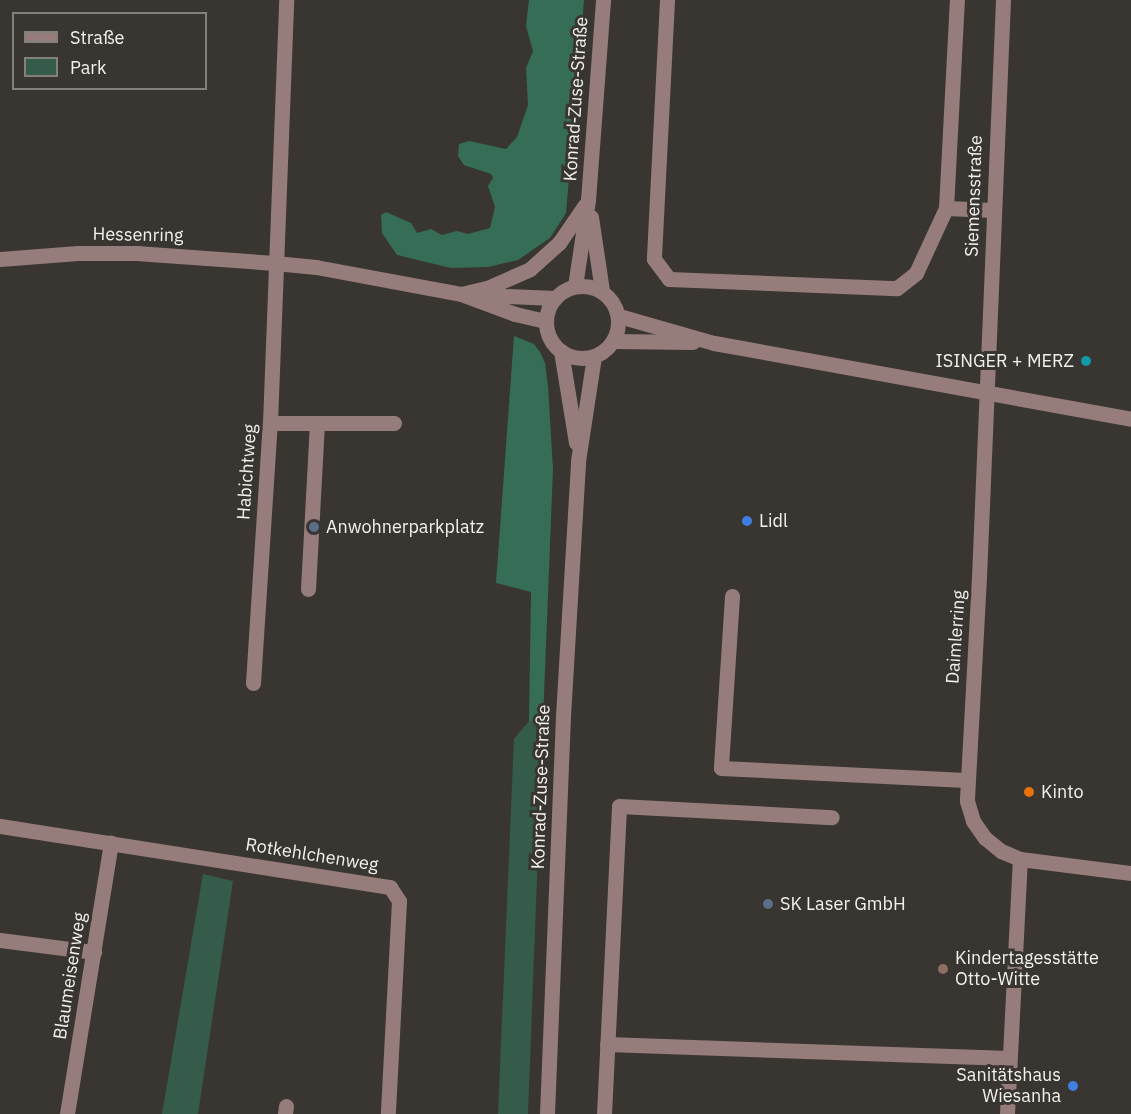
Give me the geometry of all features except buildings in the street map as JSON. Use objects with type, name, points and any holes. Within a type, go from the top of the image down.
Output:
[{"type":"street","points":[[275,263],[286,0]]},
{"type":"street","name":"Konrad-Zuse-Straße","points":[[575,286],[588,200],[603,0]]},
{"type":"street","points":[[667,0],[654,259],[669,279],[897,288],[916,273],[946,208],[957,0]]},
{"type":"street","name":"Siemensstraße","points":[[986,393],[1003,0]]},
{"type":"street","points":[[461,294],[513,279],[540,262],[559,243],[588,200]]},
{"type":"street","name":"Konrad-Zuse-Straße","points":[[588,200],[602,291],[615,306],[618,316]]},
{"type":"street","points":[[946,208],[993,210]]},
{"type":"street","name":"Hessenring","points":[[0,259],[78,253],[136,253],[327,269],[461,294],[555,298]]},
{"type":"street","name":"Habichtweg","points":[[253,683],[270,423],[275,263]]},
{"type":"street","points":[[546,321],[555,298],[575,286],[593,287],[602,291]]},
{"type":"street","name":"Hessenring","points":[[461,294],[515,314],[546,321]]},
{"type":"street","points":[[561,351],[577,358],[594,356],[613,341],[617,333],[618,316],[714,343],[1131,420]]},
{"type":"street","name":"Konrad-Zuse-Straße","points":[[546,321],[550,338],[561,351],[578,461]]},
{"type":"street","points":[[613,341],[714,343]]},
{"type":"street","name":"Konrad-Zuse-Straße","points":[[547,1114],[563,716],[578,461],[594,356]]},
{"type":"street","name":"Daimlerring","points":[[986,393],[979,577],[966,780],[967,801],[973,821],[985,838],[1001,851],[1020,859],[1131,873]]},
{"type":"street","points":[[270,423],[394,423]]},
{"type":"street","points":[[308,589],[317,423]]},
{"type":"street","points":[[732,596],[721,768],[966,780]]},
{"type":"street","points":[[604,1114],[619,806],[832,817]]},
{"type":"street","name":"Rotkehlchenweg","points":[[0,826],[390,887],[399,901],[388,1114]]},
{"type":"street","name":"Blaumeisenweg","points":[[68,1114],[111,843]]},
{"type":"street","points":[[1007,1114],[1020,859]]},
{"type":"street","points":[[0,940],[94,952]]},
{"type":"street","points":[[607,1044],[1009,1058]]},
{"type":"green space","points":[[529,0],[584,0],[566,213],[550,238],[518,260],[488,267],[451,268],[397,255],[382,233],[381,215],[386,212],[411,223],[417,233],[431,229],[442,235],[457,231],[468,234],[490,228],[495,207],[488,186],[493,178],[491,174],[464,165],[458,156],[459,144],[469,141],[506,149],[517,137],[528,105],[526,68],[533,51],[526,26]]},
{"type":"green space","points":[[514,336],[534,344],[540,352],[545,363],[548,386],[553,469],[543,721],[529,721],[531,592],[496,583]]},
{"type":"green space","points":[[529,721],[543,721],[528,1114],[498,1114],[514,739]]},
{"type":"green space","points":[[203,874],[233,881],[198,1114],[162,1114]]},
{"type":"place","name":"ISINGER + MERZ","points":[[1086,361]]},
{"type":"place","name":"Lidl","points":[[747,521]]},
{"type":"place","name":"Anwohnerparkplatz","points":[[314,527]]},
{"type":"place","name":"Kinto","points":[[1029,792]]},
{"type":"place","name":"SK Laser GmbH","points":[[768,904]]},
{"type":"place","name":"Kindertagesstätte Otto-Witte","points":[[943,969]]},
{"type":"place","name":"Sanitätshaus Wiesanha","points":[[1073,1086]]}]
